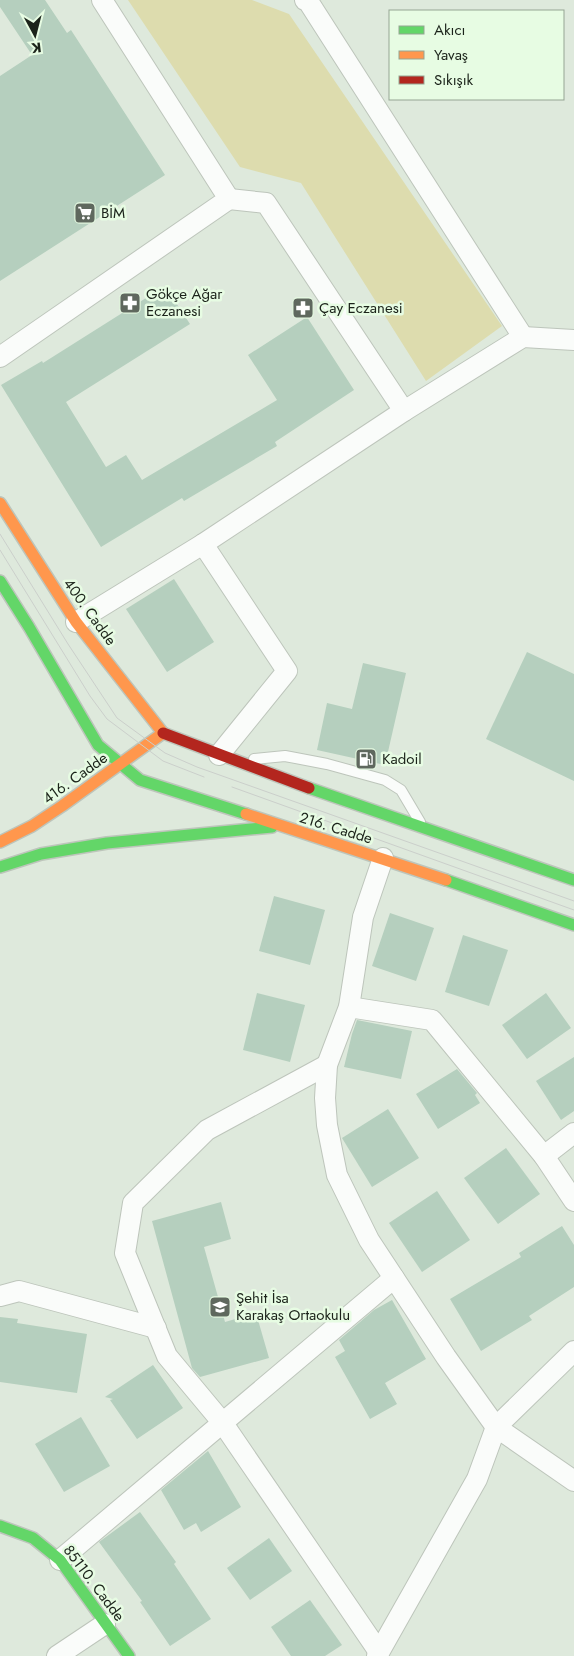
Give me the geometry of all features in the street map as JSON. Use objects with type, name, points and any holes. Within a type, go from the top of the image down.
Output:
[{"type":"main road","name":"400. Cadde","points":[[0,503],[76,622],[163,733]]},
{"type":"main road","points":[[0,581],[90,732],[90,757]]},
{"type":"main road","name":"216. Cadde","points":[[90,732],[98,745],[140,780],[383,858],[574,925]]},
{"type":"main road","name":"216. Cadde","points":[[163,733],[424,829],[574,880]]},
{"type":"main road","name":"416. Cadde","points":[[0,842],[19,833],[68,803],[152,743],[163,733]]},
{"type":"main road","points":[[68,803],[83,787],[89,771]]},
{"type":"main road","points":[[0,867],[41,854],[107,843],[280,826]]},
{"type":"main road","name":"85110. Cadde","points":[[0,1526],[22,1532],[47,1547],[60,1560],[129,1656]]},
{"type":"street","points":[[102,0],[229,199]]},
{"type":"street","points":[[307,0],[523,337]]},
{"type":"street","points":[[0,357],[229,199],[266,203],[404,411]]},
{"type":"street","points":[[76,622],[203,544],[404,411],[523,337],[574,340]]},
{"type":"street","points":[[203,544],[287,671],[227,758]]},
{"type":"street","points":[[383,858],[363,917],[349,1007],[326,1065],[325,1098],[327,1125],[337,1175],[369,1240],[446,1357],[496,1426],[574,1481]]},
{"type":"street","points":[[349,1007],[432,1020],[544,1156],[574,1201]]},
{"type":"street","points":[[326,1065],[207,1130],[133,1203],[125,1253],[167,1356],[222,1422],[378,1654],[477,1479],[496,1426],[574,1351]]},
{"type":"street","points":[[544,1156],[574,1133]]},
{"type":"street","points":[[60,1560],[394,1278]]},
{"type":"street","points":[[0,1296],[19,1291],[156,1328]]},
{"type":"street","points":[[57,1656],[105,1624]]},
{"type":"lane","points":[[227,758],[285,756],[327,764],[385,780],[401,790],[424,829]]},
{"type":"green space","points":[[128,0],[252,0],[289,14],[502,326],[426,381],[301,183],[240,167]]},
{"type":"building","points":[[0,0],[45,0],[67,33],[71,30],[165,175],[0,281],[0,76],[32,55],[0,7]]},
{"type":"building","points":[[165,286],[190,324],[66,402],[106,467],[126,455],[142,480],[277,400],[248,355],[307,317],[354,390],[275,442],[277,446],[184,501],[182,498],[101,547],[1,385],[42,361],[43,363]]},
{"type":"building","points":[[174,579],[214,642],[167,672],[126,609]]},
{"type":"building","points":[[527,652],[574,674],[574,781],[486,739]]},
{"type":"building","points":[[363,663],[406,673],[385,765],[317,750],[327,703],[352,709]]},
{"type":"building","points":[[274,896],[325,910],[310,965],[259,951]]},
{"type":"building","points":[[390,913],[434,928],[416,981],[372,966]]},
{"type":"building","points":[[463,935],[508,950],[489,1006],[445,992]]},
{"type":"building","points":[[257,993],[305,1005],[290,1062],[243,1050]]},
{"type":"building","points":[[546,993],[571,1028],[527,1059],[502,1025]]},
{"type":"building","points":[[357,1020],[412,1031],[401,1079],[344,1067]]},
{"type":"building","points":[[574,1057],[574,1111],[561,1120],[536,1081]]},
{"type":"building","points":[[457,1069],[477,1093],[475,1095],[480,1103],[438,1129],[416,1094]]},
{"type":"building","points":[[388,1109],[419,1158],[372,1187],[342,1138]]},
{"type":"building","points":[[506,1148],[540,1194],[498,1224],[464,1178]]},
{"type":"building","points":[[437,1191],[470,1240],[422,1272],[389,1223]]},
{"type":"building","points":[[221,1202],[231,1239],[204,1247],[225,1322],[256,1313],[269,1358],[200,1377],[192,1368],[152,1221]]},
{"type":"building","points":[[562,1226],[574,1245],[574,1287],[529,1316],[532,1320],[481,1351],[450,1299],[521,1257],[519,1253]]},
{"type":"building","points":[[392,1300],[426,1359],[385,1383],[397,1404],[370,1419],[335,1357],[345,1351],[339,1340],[374,1310]]},
{"type":"building","points":[[0,1317],[18,1319],[17,1323],[87,1334],[77,1393],[0,1382]]},
{"type":"building","points":[[153,1365],[183,1408],[137,1439],[110,1400],[113,1399],[105,1397]]},
{"type":"building","points":[[81,1417],[110,1466],[64,1492],[35,1444]]},
{"type":"building","points":[[208,1451],[241,1507],[201,1532],[196,1523],[184,1530],[161,1490]]},
{"type":"building","points":[[140,1512],[176,1562],[174,1564],[211,1619],[170,1646],[140,1602],[142,1601],[99,1542]]},
{"type":"building","points":[[269,1538],[292,1571],[250,1600],[227,1568]]},
{"type":"building","points":[[310,1600],[342,1645],[325,1656],[291,1656],[271,1627]]},
{"type":"tram line","points":[[0,534],[68,644],[117,718],[165,753],[197,767],[574,901]]},
{"type":"tram line","points":[[0,550],[90,696],[107,719],[163,761],[204,777]]},
{"type":"tram line","points":[[232,787],[574,910]]},
{"type":"traffic: fast","points":[[0,581],[98,745],[140,780],[246,814]]},
{"type":"traffic: fast","points":[[309,788],[574,880]]},
{"type":"traffic: fast","points":[[0,867],[41,854],[107,843],[272,827]]},
{"type":"traffic: fast","points":[[446,880],[574,925]]},
{"type":"traffic: fast","points":[[0,1526],[33,1538],[60,1560],[129,1656]]},
{"type":"traffic: slow","points":[[0,503],[76,622],[163,733]]},
{"type":"traffic: slow","points":[[0,842],[32,826],[62,806],[163,733]]},
{"type":"traffic: slow","points":[[246,814],[446,880]]},
{"type":"traffic: jam","points":[[163,733],[309,788]]},
{"type":"place","name":"BİM","points":[[85,213]]},
{"type":"place","name":"Gökçe Ağar Eczanesi","points":[[130,303]]},
{"type":"place","name":"Çay Eczanesi","points":[[303,308]]},
{"type":"place","name":"Kadoil","points":[[366,759]]},
{"type":"place","name":"Şehit İsa Karakaş Ortaokulu","points":[[220,1307]]}]
